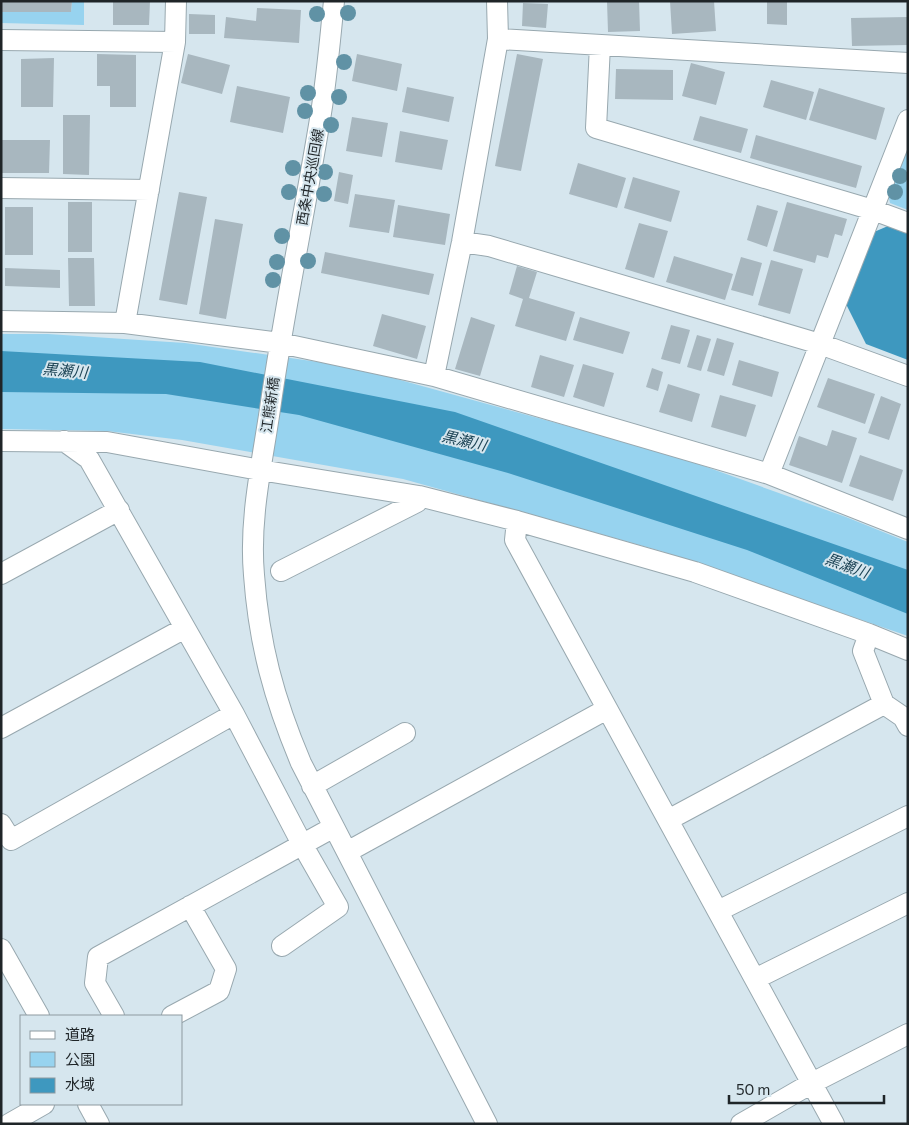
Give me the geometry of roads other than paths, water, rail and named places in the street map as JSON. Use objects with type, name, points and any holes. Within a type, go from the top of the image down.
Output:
[{"type":"street","points":[[125,323],[175,42],[176,1]]},
{"type":"street","name":"西条中央巡回線","points":[[279,347],[321,113],[334,1]]},
{"type":"street","points":[[434,376],[462,242],[498,39],[497,1]]},
{"type":"street","points":[[498,39],[908,63]]},
{"type":"street","points":[[1,40],[175,42]]},
{"type":"street","points":[[600,45],[596,128],[873,210],[908,223]]},
{"type":"street","points":[[769,474],[908,120]]},
{"type":"street","points":[[1,188],[148,190]]},
{"type":"street","points":[[462,242],[489,246],[820,344],[908,376]]},
{"type":"street","points":[[1,321],[125,323],[279,347],[434,376],[769,474],[908,529]]},
{"type":"street","name":"江熊新橋","points":[[279,347],[254,524],[253,573],[259,627],[270,679],[283,721],[312,786],[487,1124]]},
{"type":"street","points":[[1,441],[107,442],[262,464],[419,496],[516,521],[695,572],[869,634],[908,650]]},
{"type":"street","points":[[64,442],[89,458],[234,714],[302,844],[338,907],[282,946]]},
{"type":"street","points":[[281,571],[417,502],[419,496]]},
{"type":"street","points":[[1,574],[119,510]]},
{"type":"street","points":[[516,521],[515,540],[834,1124]]},
{"type":"street","points":[[1,728],[185,628]]},
{"type":"street","points":[[869,634],[863,652],[884,704],[903,717],[908,726]]},
{"type":"street","points":[[668,820],[884,704]]},
{"type":"street","points":[[347,852],[607,709]]},
{"type":"street","points":[[1,824],[10,840],[234,714]]},
{"type":"street","points":[[312,786],[405,734]]},
{"type":"street","points":[[718,911],[908,816]]},
{"type":"street","points":[[113,1015],[95,983],[98,957],[334,827]]},
{"type":"street","points":[[755,979],[908,903]]},
{"type":"street","points":[[174,1015],[219,991],[226,969],[190,906]]},
{"type":"street","points":[[1,949],[38,1015]]},
{"type":"street","points":[[742,1124],[812,1084],[908,1034]]},
{"type":"street","points":[[9,1124],[42,1105]]},
{"type":"street","points":[[89,1105],[99,1124]]},
{"type":"water","points":[[888,226],[908,233],[908,360],[866,344],[845,302],[874,232]]},
{"type":"water","name":"黒瀬川","points":[[1,351],[200,362],[455,412],[908,570],[908,614],[747,550],[508,473],[299,415],[166,394],[1,392]]}]
